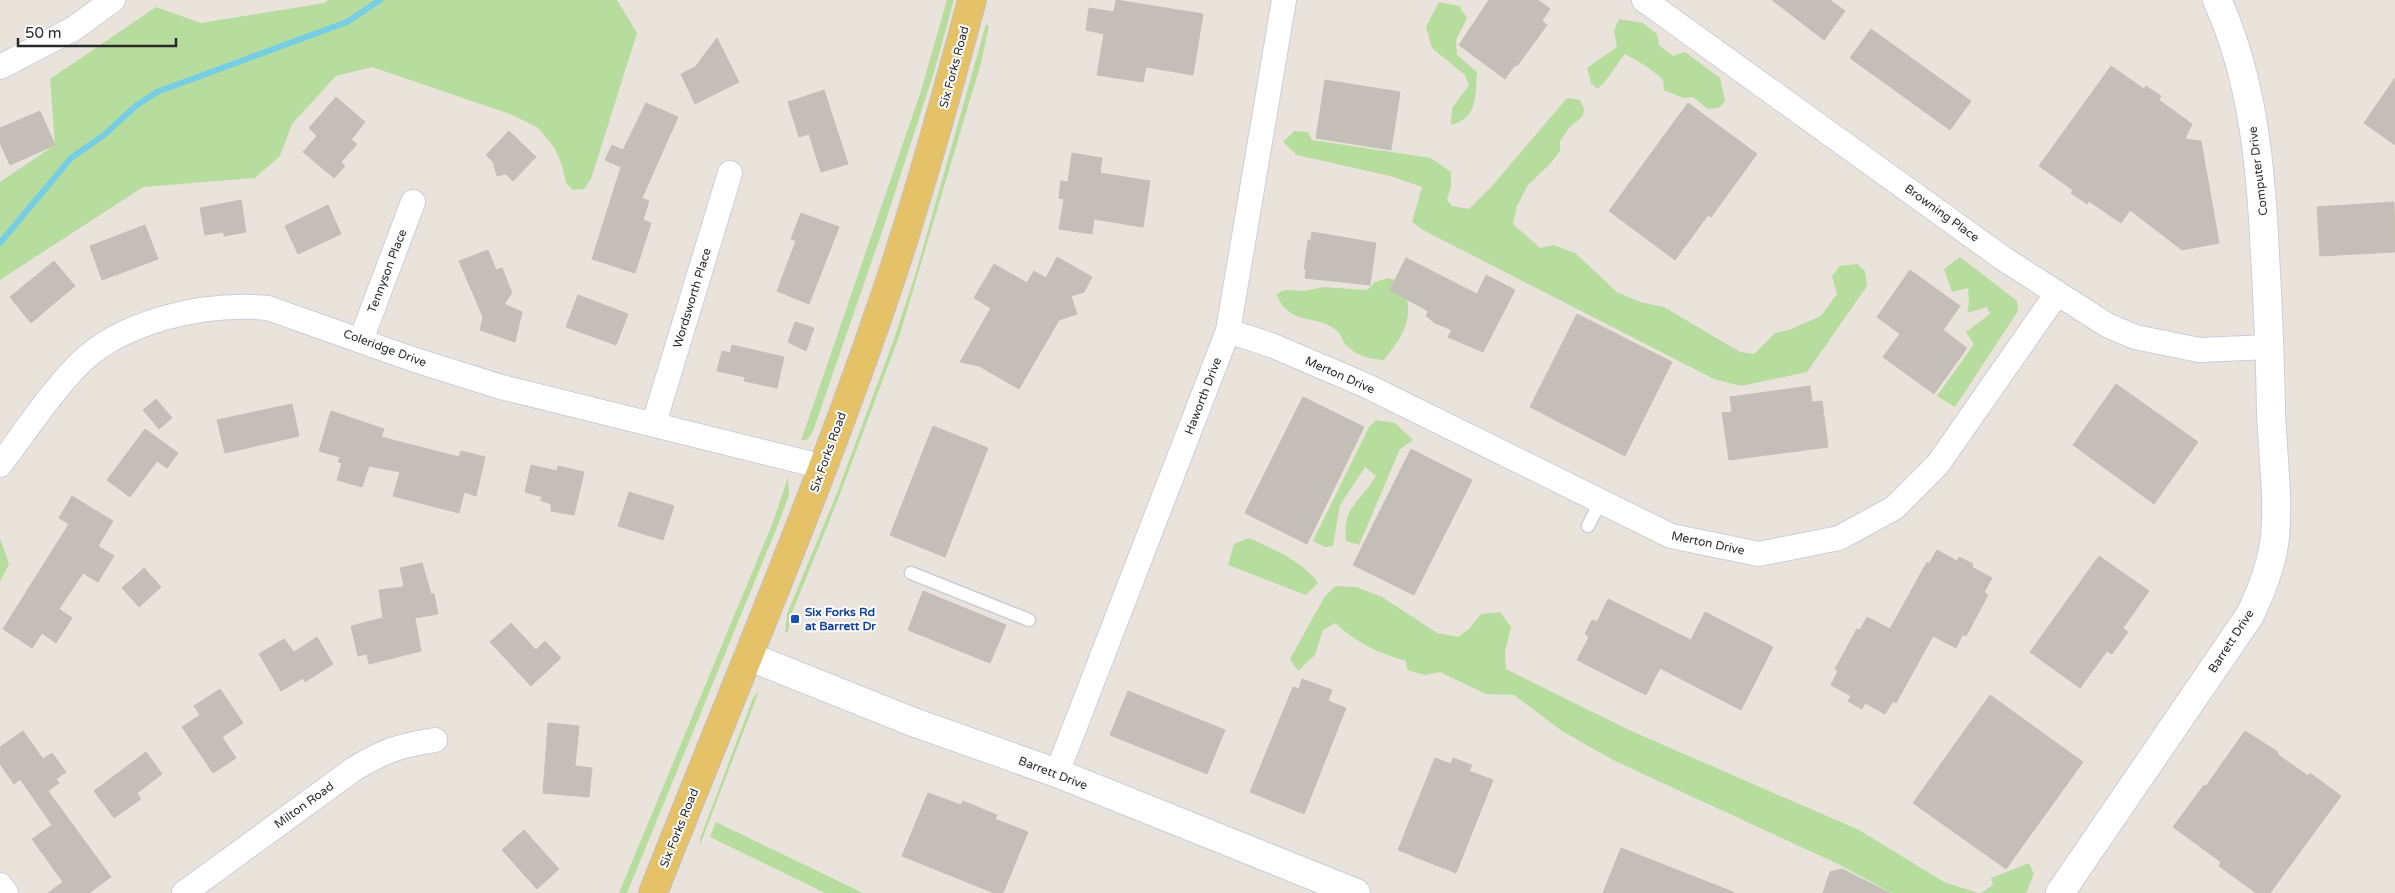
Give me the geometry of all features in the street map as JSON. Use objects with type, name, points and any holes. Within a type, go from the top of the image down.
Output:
[{"type":"main road","name":"Six Forks Road","points":[[653,893],[824,467],[886,291],[936,132],[972,0]]},
{"type":"street","points":[[0,67],[73,29],[113,0]]},
{"type":"street","name":"Haworth Drive","points":[[1057,773],[1228,331],[1284,0]]},
{"type":"street","name":"Computer Drive","points":[[2217,0],[2226,21],[2246,84],[2261,180],[2270,347]]},
{"type":"street","name":"Browning Place","points":[[1659,4],[2056,294],[2107,325],[2136,337],[2198,350],[2270,347]]},
{"type":"street","name":"Wordsworth Place","points":[[654,423],[730,173]]},
{"type":"street","name":"Tennyson Place","points":[[361,340],[413,202]]},
{"type":"street","name":"Merton Drive","points":[[1228,331],[1271,345],[1367,386],[1671,536],[1759,554],[1840,538],[1894,508],[1938,464],[2056,294]]},
{"type":"street","name":"Coleridge Drive","points":[[0,465],[78,364],[102,346],[131,330],[161,319],[221,306],[268,308],[412,359],[501,387],[654,423],[824,467]]},
{"type":"street","name":"Barrett Drive","points":[[2060,893],[2250,615],[2267,580],[2275,538],[2277,484],[2272,448],[2270,347]]},
{"type":"street","name":"Barrett Drive","points":[[748,656],[913,722],[1057,773],[1356,893]]},
{"type":"street","name":"Milton Road","points":[[184,893],[354,769],[382,752],[399,746],[435,740]]},
{"type":"street","points":[[0,885],[6,893]]},
{"type":"lane","points":[[1588,526],[1600,502]]},
{"type":"lane","points":[[911,573],[1029,620]]},
{"type":"green space","points":[[328,0],[617,0],[637,33],[591,179],[584,189],[573,190],[566,183],[562,165],[554,147],[537,127],[510,114],[372,67],[336,76],[292,124],[280,156],[255,178],[143,187],[0,280],[0,182],[55,145],[50,79],[156,7],[201,23],[324,3]]},
{"type":"green space","points":[[947,0],[954,0],[934,72],[886,220],[813,431],[808,439],[801,441],[921,91]]},
{"type":"green space","points":[[1439,2],[1459,6],[1467,18],[1456,40],[1457,55],[1477,72],[1475,97],[1471,111],[1460,122],[1451,125],[1452,108],[1469,85],[1465,75],[1432,48],[1426,27]]},
{"type":"green space","points":[[1619,19],[1643,23],[1657,34],[1659,45],[1673,56],[1685,52],[1720,78],[1725,101],[1719,108],[1708,109],[1693,97],[1683,98],[1664,90],[1663,79],[1646,66],[1625,54],[1598,89],[1591,83],[1587,68],[1617,47],[1614,31]]},
{"type":"green space","points":[[986,24],[989,26],[981,63],[900,334],[837,502],[791,615],[788,632],[785,633],[787,614],[837,493],[894,339],[917,269]]},
{"type":"green space","points":[[1567,98],[1580,100],[1584,109],[1583,116],[1569,128],[1560,141],[1560,151],[1551,163],[1528,185],[1517,206],[1513,224],[1540,248],[1554,245],[1575,253],[1617,292],[1640,302],[1664,307],[1740,352],[1754,354],[1775,333],[1789,330],[1821,316],[1837,294],[1832,276],[1840,266],[1857,264],[1865,271],[1867,286],[1807,372],[1741,386],[1714,379],[1423,230],[1412,222],[1422,187],[1390,176],[1297,155],[1283,142],[1294,131],[1308,132],[1312,140],[1431,158],[1451,172],[1451,186],[1447,200],[1452,206],[1469,209],[1492,186]]},
{"type":"green space","points":[[1960,257],[2017,301],[2018,311],[1955,407],[1937,396],[1974,344],[1966,332],[1990,314],[1987,307],[1967,313],[1969,303],[1968,288],[1952,292],[1944,269]]},
{"type":"green space","points":[[1388,278],[1403,282],[1408,315],[1403,332],[1384,360],[1368,358],[1358,354],[1345,344],[1338,332],[1329,326],[1289,312],[1282,305],[1276,294],[1285,290],[1305,291],[1323,287],[1367,290],[1375,282]]},
{"type":"green space","points":[[1376,420],[1395,423],[1413,440],[1400,449],[1359,545],[1346,541],[1345,529],[1350,512],[1376,476],[1365,467],[1340,505],[1333,546],[1325,547],[1313,541],[1369,427]]},
{"type":"green space","points":[[788,477],[789,495],[777,527],[627,893],[619,893],[773,522]]},
{"type":"green space","points":[[0,538],[9,564],[0,582]]},
{"type":"green space","points":[[1249,538],[1278,551],[1296,562],[1318,583],[1306,595],[1228,565],[1234,544]]},
{"type":"green space","points":[[1336,586],[1356,587],[1382,597],[1437,633],[1458,637],[1469,629],[1481,614],[1500,612],[1511,627],[1505,652],[1506,669],[1629,730],[1859,830],[1944,882],[1978,893],[1892,893],[1838,864],[1613,760],[1562,731],[1514,695],[1486,694],[1440,672],[1425,675],[1407,670],[1406,661],[1368,646],[1351,636],[1335,623],[1323,630],[1315,655],[1298,671],[1290,659],[1325,596]]},
{"type":"green space","points":[[759,691],[700,845],[700,839],[753,698]]},
{"type":"green space","points":[[716,822],[863,893],[825,893],[710,837]]},
{"type":"green space","points":[[2029,863],[2034,874],[2026,893],[1981,893],[1993,885],[1991,878]]},
{"type":"building","points":[[1116,0],[1203,14],[1193,75],[1146,67],[1143,82],[1097,75],[1104,34],[1086,30],[1089,8],[1114,12]]},
{"type":"building","points":[[1489,0],[1538,0],[1550,9],[1542,21],[1547,25],[1505,79],[1459,45]]},
{"type":"building","points":[[1772,0],[1830,0],[1845,11],[1824,40]]},
{"type":"building","points":[[1871,29],[1971,101],[1950,130],[1850,58]]},
{"type":"building","points":[[717,38],[739,82],[695,104],[681,74],[695,67]]},
{"type":"building","points":[[2111,66],[2144,89],[2146,86],[2161,96],[2159,100],[2192,124],[2185,139],[2201,141],[2219,243],[2182,250],[2130,210],[2121,223],[2089,201],[2087,204],[2071,193],[2073,190],[2039,166]]},
{"type":"building","points":[[2395,78],[2395,145],[2364,123]]},
{"type":"building","points":[[1325,80],[1400,92],[1391,150],[1316,138]]},
{"type":"building","points":[[824,90],[848,164],[821,172],[809,134],[799,137],[788,102]]},
{"type":"building","points":[[336,97],[365,122],[351,140],[357,144],[341,162],[345,166],[334,178],[303,152],[317,136],[309,128]]},
{"type":"building","points":[[646,103],[678,117],[642,198],[649,201],[643,220],[651,223],[635,273],[592,259],[621,167],[605,160],[612,145],[623,150]]},
{"type":"building","points":[[1688,103],[1757,154],[1711,217],[1708,215],[1675,260],[1609,211]]},
{"type":"building","points":[[40,111],[55,145],[10,165],[0,143],[0,128]]},
{"type":"building","points":[[509,131],[536,157],[513,181],[506,174],[497,176],[493,162],[486,155]]},
{"type":"building","points":[[1072,153],[1102,158],[1100,173],[1150,181],[1143,227],[1094,219],[1092,234],[1059,229],[1064,199],[1059,198],[1061,181],[1068,182]]},
{"type":"building","points":[[241,200],[246,232],[224,236],[224,232],[205,235],[200,208]]},
{"type":"building","points":[[2394,202],[2395,252],[2320,256],[2317,207]]},
{"type":"building","points":[[328,205],[341,234],[298,254],[285,226]]},
{"type":"building","points":[[801,213],[839,227],[809,304],[777,291],[796,241],[791,239]]},
{"type":"building","points":[[145,225],[158,259],[102,280],[90,246]]},
{"type":"building","points":[[1312,232],[1376,243],[1370,285],[1305,278],[1306,270],[1304,269],[1308,240],[1311,240]]},
{"type":"building","points":[[488,250],[496,270],[502,268],[512,293],[504,304],[522,312],[515,342],[480,330],[483,317],[459,261]]},
{"type":"building","points":[[1057,257],[1092,277],[1084,292],[1071,296],[1077,314],[1059,320],[1019,389],[979,366],[960,362],[991,308],[974,298],[994,264],[1027,283],[1034,271],[1046,278]]},
{"type":"building","points":[[1406,258],[1477,294],[1486,275],[1515,290],[1483,352],[1448,337],[1452,330],[1435,323],[1426,316],[1428,311],[1390,290]]},
{"type":"building","points":[[54,261],[75,286],[31,323],[10,297]]},
{"type":"building","points":[[1910,270],[1960,306],[1943,330],[1967,348],[1934,394],[1883,357],[1900,334],[1877,317]]},
{"type":"building","points":[[578,295],[628,314],[616,345],[566,327]]},
{"type":"building","points":[[1577,314],[1672,362],[1625,456],[1530,407]]},
{"type":"building","points":[[795,322],[814,328],[806,351],[788,342]]},
{"type":"building","points":[[732,345],[784,357],[777,388],[744,381],[745,377],[717,371],[722,351],[730,353]]},
{"type":"building","points":[[2116,384],[2198,442],[2154,504],[2073,445]]},
{"type":"building","points":[[1810,386],[1812,402],[1822,401],[1828,447],[1729,460],[1722,413],[1732,412],[1730,397]]},
{"type":"building","points":[[1303,397],[1364,427],[1307,544],[1245,513]]},
{"type":"building","points":[[156,399],[172,418],[159,429],[143,410]]},
{"type":"building","points":[[292,404],[299,436],[225,453],[217,420]]},
{"type":"building","points":[[331,411],[384,429],[381,437],[459,457],[461,451],[485,457],[476,496],[464,492],[459,513],[393,496],[400,472],[369,466],[362,487],[337,480],[342,463],[338,462],[340,457],[319,451]]},
{"type":"building","points":[[933,426],[988,448],[945,557],[890,535]]},
{"type":"building","points":[[145,429],[178,453],[167,468],[157,461],[130,497],[107,480]]},
{"type":"building","points":[[1411,449],[1472,480],[1414,595],[1353,565]]},
{"type":"building","points":[[531,465],[557,471],[558,466],[584,472],[574,515],[551,511],[551,504],[540,500],[543,497],[525,492]]},
{"type":"building","points":[[629,492],[674,506],[663,540],[618,526]]},
{"type":"building","points":[[72,496],[113,521],[98,546],[114,556],[98,582],[83,573],[59,609],[72,618],[56,643],[42,633],[32,648],[3,629],[69,524],[59,518]]},
{"type":"building","points":[[1937,550],[1957,561],[1959,557],[1973,564],[1972,567],[1992,578],[1984,592],[1988,595],[1966,636],[1963,634],[1956,648],[1933,636],[1896,703],[1893,701],[1885,714],[1865,703],[1862,709],[1848,701],[1851,696],[1831,685],[1838,671],[1835,669],[1857,629],[1860,630],[1867,617],[1890,629],[1927,562],[1929,564]]},
{"type":"building","points":[[2099,556],[2149,591],[2123,628],[2128,632],[2112,654],[2107,651],[2080,688],[2030,652]]},
{"type":"building","points":[[422,563],[431,594],[434,594],[438,614],[415,618],[421,651],[369,664],[367,654],[358,656],[351,626],[383,618],[379,590],[404,587],[400,568]]},
{"type":"building","points":[[144,568],[161,587],[139,607],[122,588]]},
{"type":"building","points":[[923,591],[1006,625],[990,663],[908,630]]},
{"type":"building","points":[[1608,599],[1691,640],[1705,612],[1773,647],[1741,710],[1660,668],[1646,695],[1577,660],[1589,637],[1585,634],[1592,620],[1597,622]]},
{"type":"building","points":[[511,623],[536,650],[545,641],[561,658],[531,686],[490,642]]},
{"type":"building","points":[[317,637],[333,664],[305,682],[303,678],[281,691],[259,654],[284,639],[294,652]]},
{"type":"building","points":[[1302,679],[1332,690],[1328,701],[1346,708],[1304,814],[1250,792],[1293,687],[1299,689]]},
{"type":"building","points":[[220,689],[243,723],[222,737],[236,758],[213,773],[182,727],[200,715],[194,706]]},
{"type":"building","points":[[1128,691],[1225,730],[1207,774],[1110,735]]},
{"type":"building","points":[[1990,695],[2083,762],[2006,869],[1913,803]]},
{"type":"building","points":[[548,723],[579,726],[575,766],[592,768],[589,797],[543,793]]},
{"type":"building","points":[[23,731],[43,759],[52,753],[66,772],[56,779],[59,783],[48,791],[111,877],[89,893],[48,893],[63,882],[32,839],[52,825],[20,779],[14,784],[0,764],[0,747]]},
{"type":"building","points":[[2245,731],[2278,752],[2277,754],[2308,776],[2310,773],[2341,796],[2270,893],[2256,893],[2219,866],[2221,862],[2173,827],[2204,785],[2206,786]]},
{"type":"building","points":[[146,752],[162,774],[137,793],[141,799],[114,818],[94,791]]},
{"type":"building","points":[[1435,758],[1451,764],[1453,758],[1472,765],[1469,771],[1493,780],[1456,873],[1398,850]]},
{"type":"building","points":[[928,793],[961,805],[963,801],[997,815],[995,819],[1028,832],[1003,893],[994,893],[902,856]]},
{"type":"building","points":[[524,830],[559,869],[537,889],[502,850]]},
{"type":"building","points":[[1621,848],[1733,892],[1733,893],[1603,893]]},
{"type":"building","points":[[1842,869],[1890,893],[1823,893],[1830,872]]},
{"type":"waterway","points":[[0,243],[71,158],[104,135],[137,105],[157,92],[347,22],[380,0]]},
{"type":"place","name":"Six Forks Rd at Barrett Dr","points":[[795,619]]}]
